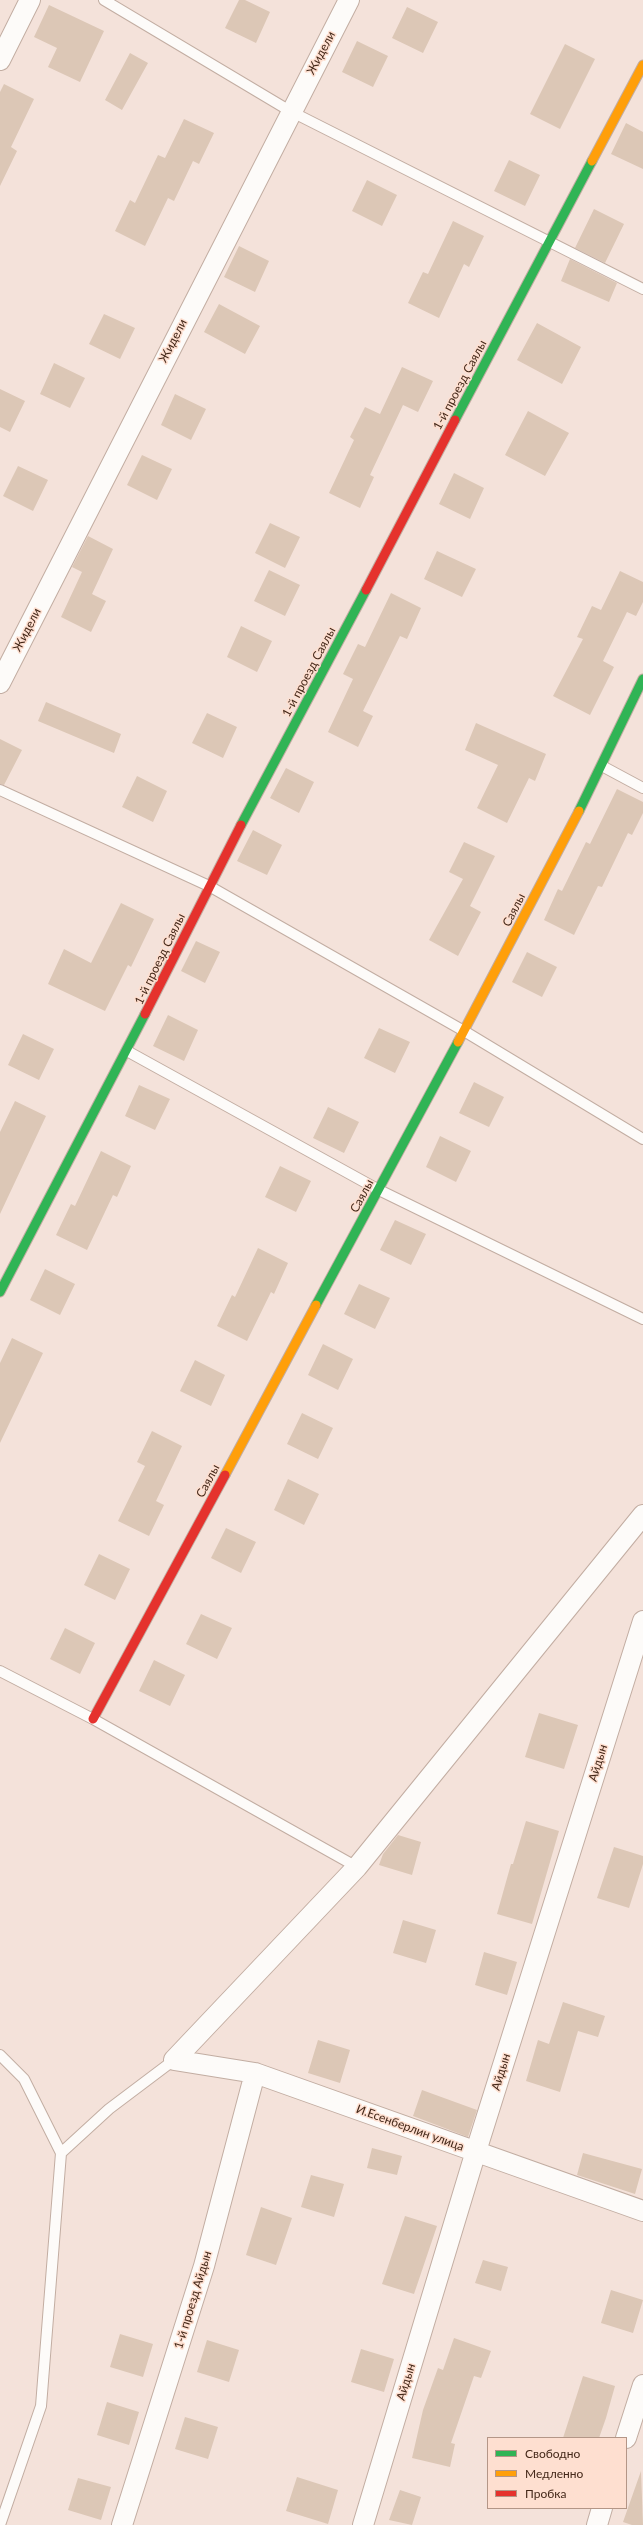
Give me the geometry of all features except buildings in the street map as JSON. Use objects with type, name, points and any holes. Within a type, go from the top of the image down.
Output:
[{"type":"street","points":[[0,60],[30,0]]},
{"type":"street","name":"Жидели","points":[[0,683],[290,112],[349,0]]},
{"type":"street","name":"1-й проезд Саялы","points":[[0,1292],[127,1051],[209,886],[643,65]]},
{"type":"street","name":"Саялы","points":[[93,1719],[464,1031],[602,766],[643,679]]},
{"type":"street","points":[[174,2060],[357,1867],[643,1514]]},
{"type":"street","name":"Айдын","points":[[363,2525],[476,2151],[643,1621]]},
{"type":"street","name":"И.Есенберлин улица","points":[[174,2060],[255,2073],[643,2211]]},
{"type":"street","name":"1-й проезд Айдын","points":[[122,2525],[204,2266],[255,2073]]},
{"type":"street","points":[[626,2437],[643,2385]]},
{"type":"street","points":[[597,2525],[602,2509]]},
{"type":"lane","points":[[104,0],[290,112],[549,244],[643,290]]},
{"type":"lane","points":[[602,766],[643,788]]},
{"type":"lane","points":[[0,790],[209,886],[464,1031],[643,1138]]},
{"type":"lane","points":[[127,1051],[378,1190],[643,1319]]},
{"type":"lane","points":[[0,1671],[93,1719],[357,1867]]},
{"type":"lane","points":[[0,2055],[24,2080],[61,2153],[41,2406],[0,2525]]},
{"type":"lane","points":[[61,2153],[109,2109],[174,2060]]},
{"type":"traffic: fast","points":[[455,420],[592,161]]},
{"type":"traffic: fast","points":[[241,825],[366,590]]},
{"type":"traffic: fast","points":[[579,811],[643,679]]},
{"type":"traffic: fast","points":[[0,1292],[145,1014]]},
{"type":"traffic: fast","points":[[316,1305],[458,1042]]},
{"type":"traffic: slow","points":[[592,161],[643,65]]},
{"type":"traffic: slow","points":[[458,1042],[579,811]]},
{"type":"traffic: slow","points":[[225,1475],[316,1305]]},
{"type":"traffic: jam","points":[[366,590],[455,420]]},
{"type":"traffic: jam","points":[[145,1014],[241,825]]},
{"type":"traffic: jam","points":[[93,1719],[225,1475]]}]
